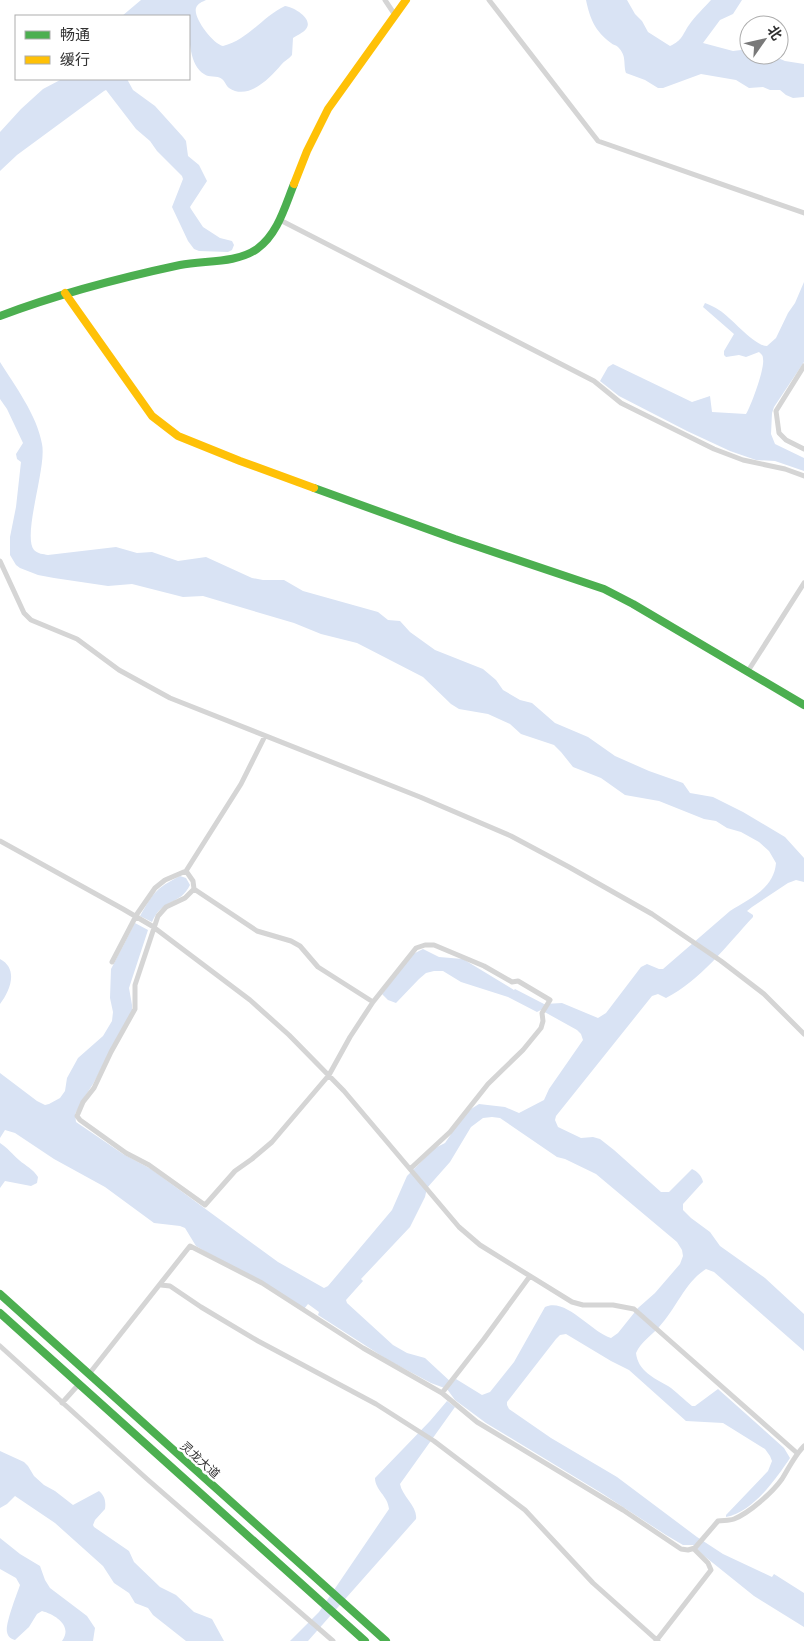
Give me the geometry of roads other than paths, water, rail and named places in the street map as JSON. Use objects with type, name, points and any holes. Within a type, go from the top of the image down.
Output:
[{"type":"main road","points":[[0,316],[65,293],[168,268],[231,260],[245,256],[266,242],[280,220],[307,151],[324,115],[406,0]]},
{"type":"main road","points":[[65,293],[152,416],[178,436],[240,461],[455,539],[604,589],[748,671],[804,706]]},
{"type":"main road","name":"灵龙大道","points":[[0,1294],[386,1641]]},
{"type":"main road","name":"灵龙大道","points":[[0,1313],[365,1641]]},
{"type":"street","points":[[385,0],[395,15]]},
{"type":"street","points":[[489,0],[598,141],[804,213]]},
{"type":"street","points":[[280,220],[594,381],[621,403],[714,449],[743,460],[785,469],[804,476]]},
{"type":"street","points":[[804,366],[776,411],[778,433],[786,440],[804,449]]},
{"type":"street","points":[[0,561],[24,613],[31,620],[77,638],[119,670],[156,692],[420,797],[511,836],[570,867],[652,914],[721,961],[764,994],[804,1034]]},
{"type":"street","points":[[748,671],[802,591],[804,583]]},
{"type":"street","points":[[112,962],[135,917],[158,885],[186,871],[241,784],[265,736]]},
{"type":"street","points":[[0,841],[123,909],[153,928],[250,1000],[278,1025],[356,1105],[468,1236],[577,1304],[588,1306],[613,1305],[634,1309],[797,1453]]},
{"type":"street","points":[[186,871],[193,882],[194,889],[257,931],[291,941],[300,946],[318,967],[373,1002]]},
{"type":"street","points":[[194,889],[185,898],[162,910],[158,916],[135,985],[135,1009],[94,1088],[83,1102],[78,1118],[85,1126],[149,1166],[205,1205],[235,1171],[272,1142],[329,1076],[350,1037],[373,1002],[416,948],[430,944],[454,953],[512,982],[518,981],[550,1000],[542,1013],[542,1025],[523,1050],[488,1084],[450,1132],[410,1169]]},
{"type":"street","points":[[89,1374],[190,1246],[262,1283],[363,1348],[443,1391],[477,1422],[623,1510],[681,1549],[695,1549],[718,1521],[733,1520],[767,1495],[782,1479],[797,1453],[804,1446]]},
{"type":"street","points":[[443,1391],[530,1276]]},
{"type":"street","points":[[161,1285],[170,1286],[201,1308],[376,1404],[434,1441],[525,1510],[593,1583],[657,1641],[711,1570],[708,1563],[695,1549]]},
{"type":"street","points":[[0,1346],[147,1479],[334,1641]]},
{"type":"street","points":[[62,1403],[79,1384]]},
{"type":"water","points":[[141,0],[206,0],[196,8],[198,18],[209,36],[223,46],[248,34],[269,16],[285,6],[302,14],[308,25],[305,30],[293,38],[292,55],[265,81],[244,92],[229,88],[220,78],[206,75],[199,69],[190,48],[190,15],[123,15]]},
{"type":"water","points":[[586,0],[627,0],[648,32],[670,46],[680,39],[691,22],[711,0],[742,0],[733,14],[720,20],[703,43],[733,51],[739,50],[739,65],[789,65],[789,62],[804,64],[804,97],[793,98],[780,90],[770,90],[763,87],[749,88],[736,80],[701,74],[663,88],[658,88],[645,80],[626,73],[623,53],[597,29],[589,13]]},
{"type":"water","points":[[60,80],[128,80],[133,90],[155,106],[186,141],[188,156],[199,165],[207,181],[190,207],[203,227],[220,238],[232,241],[234,245],[232,250],[228,252],[199,251],[194,249],[188,241],[172,207],[183,179],[182,176],[157,151],[150,141],[136,129],[106,90],[17,155],[0,171],[0,132],[43,89]]},
{"type":"water","points":[[804,282],[804,362],[774,407],[771,434],[775,444],[804,458],[804,471],[775,461],[756,460],[730,451],[619,396],[600,381],[608,367],[613,364],[692,402],[710,396],[712,412],[746,414],[760,378],[763,356],[759,352],[746,357],[739,355],[726,357],[724,351],[734,334],[703,307],[705,303],[716,308],[756,342],[767,346],[776,338]]},
{"type":"water","points":[[0,362],[30,412],[42,444],[43,455],[31,530],[31,542],[34,550],[37,552],[48,555],[116,547],[137,553],[152,552],[178,561],[206,557],[252,578],[284,580],[303,591],[378,612],[388,620],[400,621],[410,632],[435,650],[483,669],[496,680],[503,690],[520,700],[532,703],[555,723],[588,737],[615,756],[683,783],[690,793],[713,797],[743,812],[785,837],[804,858],[804,882],[796,880],[788,883],[747,911],[753,917],[702,972],[678,991],[666,998],[658,994],[652,996],[556,1116],[555,1120],[558,1127],[581,1138],[593,1137],[600,1139],[661,1192],[669,1192],[692,1169],[696,1171],[703,1182],[683,1204],[683,1210],[710,1232],[720,1246],[765,1278],[804,1314],[804,1351],[714,1272],[706,1269],[686,1288],[665,1320],[643,1342],[636,1353],[643,1369],[652,1377],[671,1388],[692,1406],[695,1406],[718,1389],[784,1448],[790,1458],[763,1494],[745,1509],[726,1517],[768,1471],[772,1461],[765,1449],[723,1423],[686,1421],[629,1370],[566,1334],[560,1335],[556,1339],[507,1402],[507,1405],[509,1409],[551,1438],[617,1477],[697,1537],[723,1554],[772,1577],[774,1574],[804,1593],[804,1627],[754,1596],[693,1545],[683,1545],[666,1535],[603,1494],[486,1423],[455,1400],[447,1389],[431,1383],[388,1360],[318,1315],[319,1312],[308,1304],[304,1309],[196,1246],[185,1228],[154,1223],[105,1187],[54,1159],[15,1133],[5,1130],[0,1138],[0,1073],[45,1105],[60,1098],[65,1091],[67,1078],[78,1058],[103,1036],[112,1021],[113,1012],[110,998],[111,969],[135,923],[148,930],[129,988],[132,1011],[75,1114],[76,1122],[123,1154],[151,1169],[278,1262],[324,1288],[328,1286],[392,1210],[407,1176],[435,1148],[445,1143],[462,1118],[471,1109],[479,1104],[505,1107],[519,1113],[544,1100],[549,1089],[583,1040],[577,1030],[541,1010],[537,1012],[508,997],[461,982],[443,971],[426,973],[396,1003],[388,1000],[382,994],[413,954],[423,949],[439,957],[463,959],[514,990],[544,1004],[562,1003],[598,1018],[606,1013],[641,967],[647,964],[663,969],[730,911],[766,886],[771,880],[776,863],[769,851],[759,842],[741,832],[659,801],[625,795],[601,778],[573,767],[554,745],[521,734],[510,724],[488,714],[459,709],[451,704],[423,677],[357,643],[321,634],[294,623],[203,596],[183,597],[132,584],[108,586],[54,578],[38,575],[20,568],[10,555],[10,537],[16,507],[21,462],[17,459],[16,454],[23,443],[7,409],[0,399]],"holes":[[[483,1118],[500,1118],[557,1157],[596,1174],[677,1242],[683,1256],[680,1264],[655,1293],[638,1308],[618,1333],[611,1338],[603,1335],[570,1311],[553,1305],[545,1307],[514,1362],[490,1392],[482,1395],[456,1379],[452,1383],[425,1358],[407,1353],[393,1345],[346,1300],[363,1281],[361,1279],[410,1227],[425,1197],[427,1188],[450,1162],[471,1127]]]},
{"type":"water","points":[[180,876],[186,878],[190,885],[186,892],[161,909],[152,922],[140,916],[156,892],[165,884]]},
{"type":"water","points":[[0,959],[9,968],[11,980],[7,993],[0,1004]]},
{"type":"water","points":[[0,1143],[34,1172],[38,1177],[37,1183],[31,1186],[5,1181],[0,1188]]},
{"type":"water","points":[[447,1401],[455,1407],[400,1484],[415,1510],[416,1519],[308,1641],[290,1641],[319,1612],[389,1509],[375,1478]]},
{"type":"water","points":[[0,1451],[24,1462],[34,1476],[44,1485],[73,1505],[99,1491],[105,1499],[105,1509],[95,1520],[94,1527],[129,1551],[134,1562],[160,1587],[176,1595],[194,1612],[212,1619],[224,1641],[186,1641],[153,1615],[148,1608],[135,1603],[129,1593],[114,1583],[103,1566],[55,1523],[15,1496],[0,1508]]},
{"type":"water","points":[[0,1538],[20,1554],[40,1566],[50,1588],[87,1616],[95,1628],[93,1641],[62,1641],[65,1636],[64,1626],[53,1615],[42,1611],[37,1614],[29,1627],[15,1640],[9,1636],[7,1632],[8,1623],[20,1585],[16,1578],[0,1569]]}]
